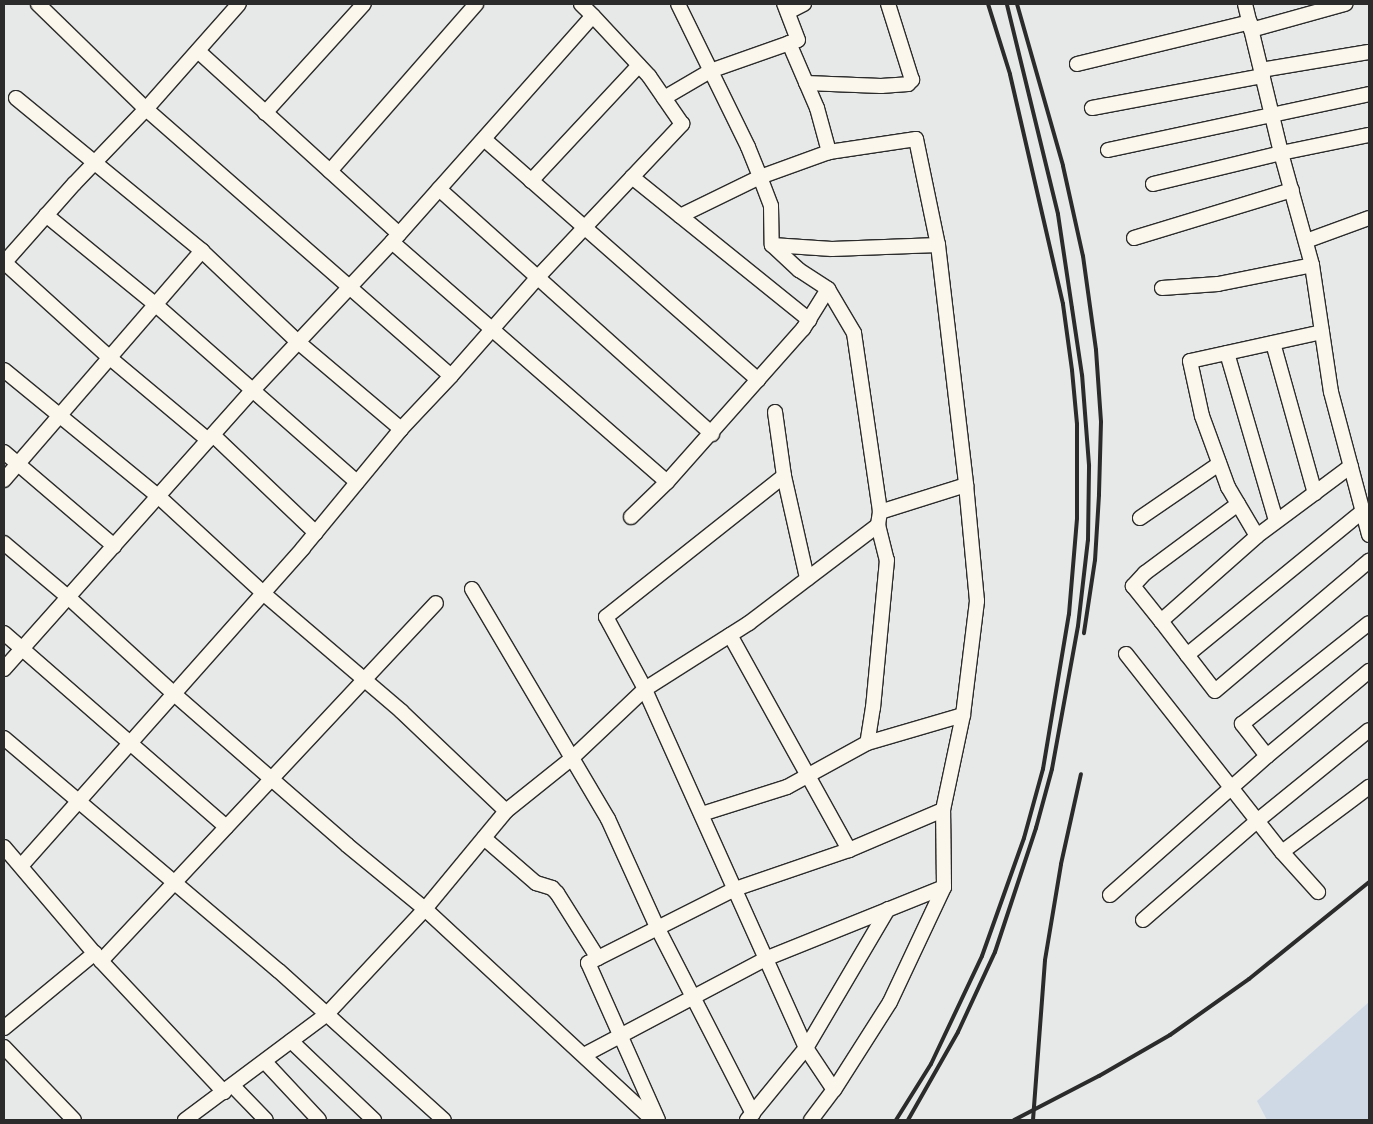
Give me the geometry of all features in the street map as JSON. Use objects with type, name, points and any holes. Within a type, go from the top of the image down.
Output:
[{"type":"street","points":[[38,4],[146,109],[451,376]]},
{"type":"street","points":[[239,4],[146,109],[4,262],[110,358],[210,438],[316,533]]},
{"type":"street","points":[[265,113],[364,4]]},
{"type":"street","points":[[330,171],[476,4]]},
{"type":"street","points":[[21,866],[316,533],[401,429],[451,376],[537,278],[682,124],[640,65],[581,4]]},
{"type":"street","points":[[678,4],[748,147],[760,177],[771,206],[772,244],[799,270],[828,289],[854,334],[867,413],[879,518],[887,560],[873,706],[867,743]]},
{"type":"street","points":[[664,98],[710,71],[798,40],[786,8],[804,4]]},
{"type":"street","points":[[806,84],[880,86],[908,84],[912,80],[888,4]]},
{"type":"street","points":[[1245,4],[1281,152],[1312,264],[1331,392],[1369,535]]},
{"type":"street","points":[[1077,64],[1345,4]]},
{"type":"street","points":[[4,668],[253,390],[350,288],[594,16]]},
{"type":"street","points":[[789,43],[817,108],[829,152]]},
{"type":"street","points":[[198,51],[330,171],[395,238],[492,330],[667,482]]},
{"type":"street","points":[[1092,108],[1369,52]]},
{"type":"street","points":[[531,181],[640,65]]},
{"type":"street","points":[[1108,150],[1272,113],[1369,94]]},
{"type":"street","points":[[16,98],[202,251],[298,342],[401,429]]},
{"type":"street","points":[[1153,184],[1281,152],[1369,135]]},
{"type":"street","points":[[680,216],[760,177],[829,152],[916,138],[938,245],[966,485],[977,601],[963,715],[943,810],[944,886],[890,1002],[834,1090],[811,1120]]},
{"type":"street","points":[[484,139],[584,229],[758,380]]},
{"type":"street","points":[[632,177],[809,320]]},
{"type":"street","points":[[439,189],[712,434]]},
{"type":"street","points":[[1134,238],[1292,190]]},
{"type":"street","points":[[46,215],[156,305],[357,482]]},
{"type":"street","points":[[1306,241],[1369,218]]},
{"type":"street","points":[[772,244],[832,249],[938,245]]},
{"type":"street","points":[[4,480],[202,251]]},
{"type":"street","points":[[1162,288],[1218,284],[1312,264]]},
{"type":"street","points":[[631,516],[667,482],[712,434],[809,320],[828,289]]},
{"type":"street","points":[[1257,536],[1228,487],[1219,464],[1202,416],[1190,361],[1322,332]]},
{"type":"street","points":[[1273,343],[1315,493]]},
{"type":"street","points":[[1227,353],[1276,522]]},
{"type":"street","points":[[4,370],[158,496],[263,593],[363,679],[506,811]]},
{"type":"street","points":[[775,412],[784,476],[807,578]]},
{"type":"street","points":[[4,452],[114,546]]},
{"type":"street","points":[[1140,518],[1219,464]]},
{"type":"street","points":[[1161,621],[1257,536],[1351,466]]},
{"type":"street","points":[[784,476],[606,617],[645,689],[806,1048],[834,1090]]},
{"type":"street","points":[[185,1120],[327,1014],[425,909],[506,811],[571,759],[645,689],[730,635],[807,578],[879,518],[966,485]]},
{"type":"street","points":[[1238,504],[1145,573],[1133,586],[1215,691],[1369,561]]},
{"type":"street","points":[[1187,655],[1363,512]]},
{"type":"street","points":[[4,543],[68,597],[173,694],[425,909],[653,1120]]},
{"type":"street","points":[[472,589],[608,819],[657,927],[693,997],[750,1117],[806,1048],[888,909]]},
{"type":"street","points":[[4,1028],[98,957],[175,883],[363,679],[436,603]]},
{"type":"street","points":[[1267,756],[1242,724],[1369,623]]},
{"type":"street","points":[[4,634],[131,742],[226,827]]},
{"type":"street","points":[[730,635],[809,774],[849,850]]},
{"type":"street","points":[[1126,654],[1282,852],[1318,892]]},
{"type":"street","points":[[1110,895],[1232,789],[1267,756],[1369,671]]},
{"type":"street","points":[[702,814],[787,787],[867,743],[963,715]]},
{"type":"street","points":[[1144,920],[1257,821],[1369,730]]},
{"type":"street","points":[[4,738],[327,1014],[444,1120]]},
{"type":"street","points":[[1282,852],[1369,787]]},
{"type":"street","points":[[658,1120],[588,963],[734,889],[849,850],[943,810]]},
{"type":"street","points":[[484,838],[536,884],[552,888],[557,893],[598,958]]},
{"type":"street","points":[[4,848],[98,957],[228,1089],[266,1120]]},
{"type":"street","points":[[584,1055],[765,959],[944,886]]},
{"type":"street","points":[[291,1041],[374,1120]]},
{"type":"street","points":[[4,1047],[74,1120]]},
{"type":"street","points":[[265,1062],[319,1120]]},
{"type":"shaded area","points":[[1369,1002],[1369,1120],[1267,1120],[1257,1101]]},
{"type":"railway","points":[[896,1120],[931,1064],[982,956],[1024,838],[1043,769],[1069,614],[1077,518],[1077,424],[1063,304],[1010,74],[988,4]]},
{"type":"railway","points":[[908,1120],[958,1032],[995,952],[1036,828],[1052,769],[1078,626],[1088,540],[1089,465],[1082,375],[1058,214],[1007,4]]},
{"type":"railway","points":[[1017,4],[1063,166],[1083,256],[1096,350],[1101,422],[1099,495],[1095,560],[1084,633]]},
{"type":"railway","points":[[1033,1120],[1045,960],[1061,864],[1081,774]]},
{"type":"railway","points":[[1014,1120],[1099,1076],[1170,1035],[1249,979],[1369,882]]}]
